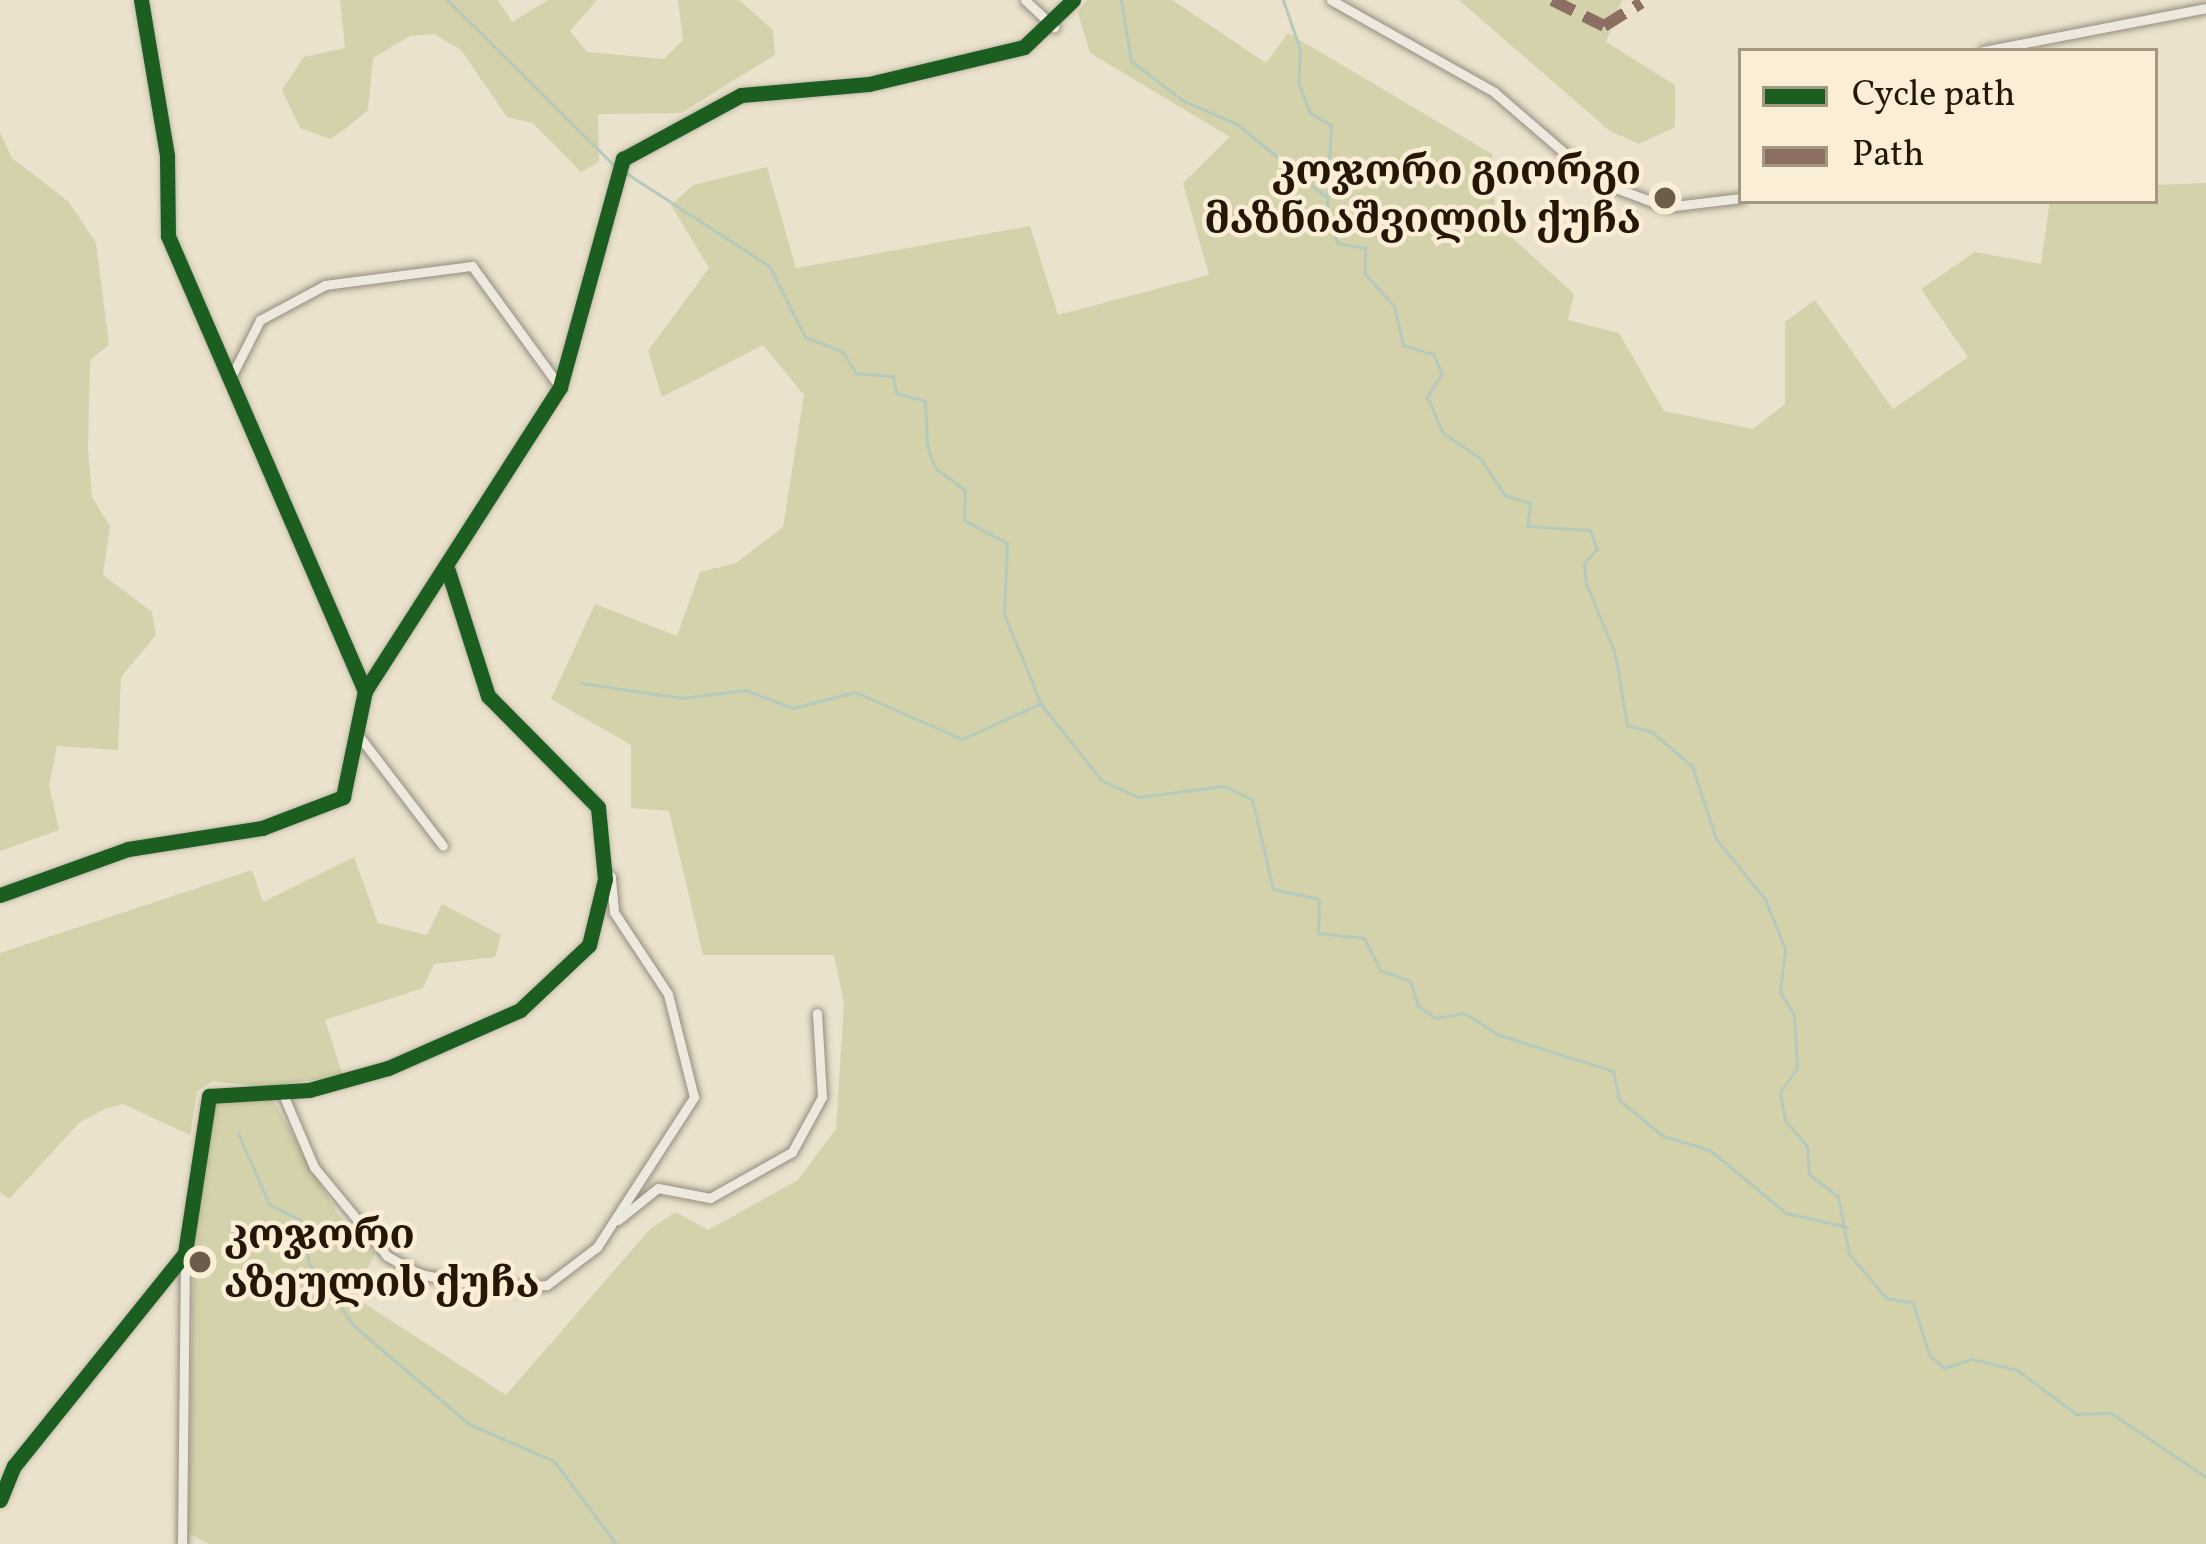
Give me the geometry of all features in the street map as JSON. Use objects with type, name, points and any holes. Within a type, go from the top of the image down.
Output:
[{"type":"street","points":[[141,0],[167,156],[165,225],[365,691]]},
{"type":"street","points":[[1025,0],[1054,27]]},
{"type":"street","points":[[0,895],[128,849],[320,812],[343,797],[365,691],[448,572],[560,387],[596,282],[613,178],[623,159],[741,95],[956,66],[1054,27],[1073,0]]},
{"type":"street","points":[[1331,0],[1494,92],[1597,182],[1666,207],[1738,198]]},
{"type":"street","points":[[1999,48],[2206,8]]},
{"type":"street","points":[[232,375],[260,320],[326,285],[472,266],[560,387]]},
{"type":"street","points":[[448,572],[477,678],[507,721],[591,796],[614,912],[668,994],[694,1097],[613,1224]]},
{"type":"street","points":[[359,736],[443,845]]},
{"type":"street","points":[[197,1544],[182,1540],[185,1253],[203,1103],[219,1092],[282,1092],[388,1069],[539,998],[589,945],[606,857]]},
{"type":"street","points":[[282,1092],[291,1125],[352,1222],[419,1274],[494,1288],[547,1285],[658,1188],[710,1198],[793,1153],[822,1097],[818,1013]]},
{"type":"street","points":[[0,1500],[14,1466],[185,1253]]},
{"type":"street","points":[[0,1463],[14,1466]]},
{"type":"green space","points":[[340,0],[498,0],[512,22],[548,0],[597,0],[570,31],[587,52],[664,59],[683,40],[678,0],[739,0],[773,30],[775,55],[681,113],[598,114],[599,162],[581,172],[533,123],[507,117],[461,50],[434,34],[410,36],[373,58],[368,110],[344,130],[330,139],[300,128],[282,90],[304,57],[345,48]]},
{"type":"green space","points":[[1087,0],[1172,0],[1266,63],[1288,33],[1492,154],[1496,223],[1574,294],[1568,320],[1619,333],[1664,411],[1753,429],[1785,404],[1785,322],[1815,300],[1893,409],[1968,357],[1921,289],[1975,252],[2041,264],[2050,204],[2158,204],[2158,185],[2206,183],[2206,1544],[209,1544],[188,1533],[193,1288],[204,1119],[213,1104],[273,1100],[337,1213],[375,1254],[353,1296],[506,1395],[650,1229],[676,1212],[708,1230],[798,1180],[836,1129],[844,1003],[834,955],[703,955],[669,811],[631,808],[631,745],[551,699],[595,604],[677,636],[700,572],[736,563],[783,527],[804,395],[763,345],[662,397],[648,351],[709,268],[671,205],[693,185],[767,167],[796,268],[1030,226],[1058,315],[1209,275],[1183,183],[1230,137],[1090,53],[1078,13]]},
{"type":"green space","points":[[1459,0],[1622,0],[1606,42],[1675,85],[1675,127],[1639,144],[1610,131]]},
{"type":"green space","points":[[0,132],[12,158],[69,202],[96,243],[109,345],[90,360],[88,448],[92,497],[110,526],[103,575],[152,612],[156,635],[121,677],[118,750],[57,746],[49,785],[59,830],[0,851]]},
{"type":"green space","points":[[354,857],[378,923],[427,935],[442,904],[501,935],[495,957],[434,964],[423,988],[325,1020],[343,1076],[264,1087],[213,1081],[197,1091],[190,1135],[123,1104],[105,1109],[80,1122],[9,1199],[0,1192],[0,953],[252,870],[263,902]]},
{"type":"waterway","points":[[447,0],[617,168]]},
{"type":"waterway","points":[[1121,0],[1131,61],[1182,100],[1237,124],[1325,196]]},
{"type":"waterway","points":[[1283,0],[1300,50],[1298,83],[1310,113],[1331,125],[1327,204],[1337,243],[1365,248],[1365,274],[1394,306],[1403,345],[1433,354],[1442,373],[1427,397],[1443,433],[1480,458],[1505,495],[1530,503],[1527,526],[1590,530],[1597,549],[1584,563],[1586,583],[1615,654],[1627,725],[1652,732],[1692,766],[1716,839],[1765,899],[1785,949],[1780,992],[1794,1014],[1797,1068],[1780,1092],[1785,1120],[1807,1146],[1809,1174],[1838,1197],[1849,1254],[1886,1298],[1913,1303],[1929,1355],[1944,1368],[1972,1359],[2017,1370],[2076,1414],[2111,1413],[2206,1477]]},
{"type":"waterway","points":[[626,173],[769,266],[805,337],[842,351],[856,373],[893,376],[896,393],[925,401],[927,445],[935,468],[965,490],[964,520],[1007,543],[1004,614],[1041,704],[1101,780],[1138,797],[1224,786],[1252,799],[1273,889],[1319,899],[1318,933],[1364,938],[1380,970],[1410,981],[1418,1006],[1435,1018],[1464,1013],[1499,1035],[1613,1071],[1619,1100],[1663,1136],[1710,1150],[1786,1213],[1847,1227]]},
{"type":"waterway","points":[[581,683],[682,698],[745,690],[793,708],[855,692],[962,739],[1039,704]]},
{"type":"waterway","points":[[238,1133],[269,1204],[301,1220],[309,1264],[354,1326],[469,1424],[554,1461],[616,1544]]},
{"type":"marked path","points":[[1552,0],[1604,26],[1641,3]]},
{"type":"cycle path","points":[[141,0],[167,156],[168,236],[365,691]]},
{"type":"cycle path","points":[[0,895],[128,849],[262,828],[343,797],[365,691],[560,387],[623,159],[741,95],[869,84],[1024,47],[1073,0]]},
{"type":"cycle path","points":[[0,1500],[14,1466],[185,1253],[209,1096],[309,1090],[388,1068],[520,1010],[589,945],[605,879],[598,807],[488,696],[448,571]]},
{"type":"place","name":"კოჯორი გიორგი მაზნიაშვილის ქუჩა","points":[[1665,198]]},
{"type":"place","name":"კოჯორი აზეულის ქუჩა","points":[[200,1262]]}]
